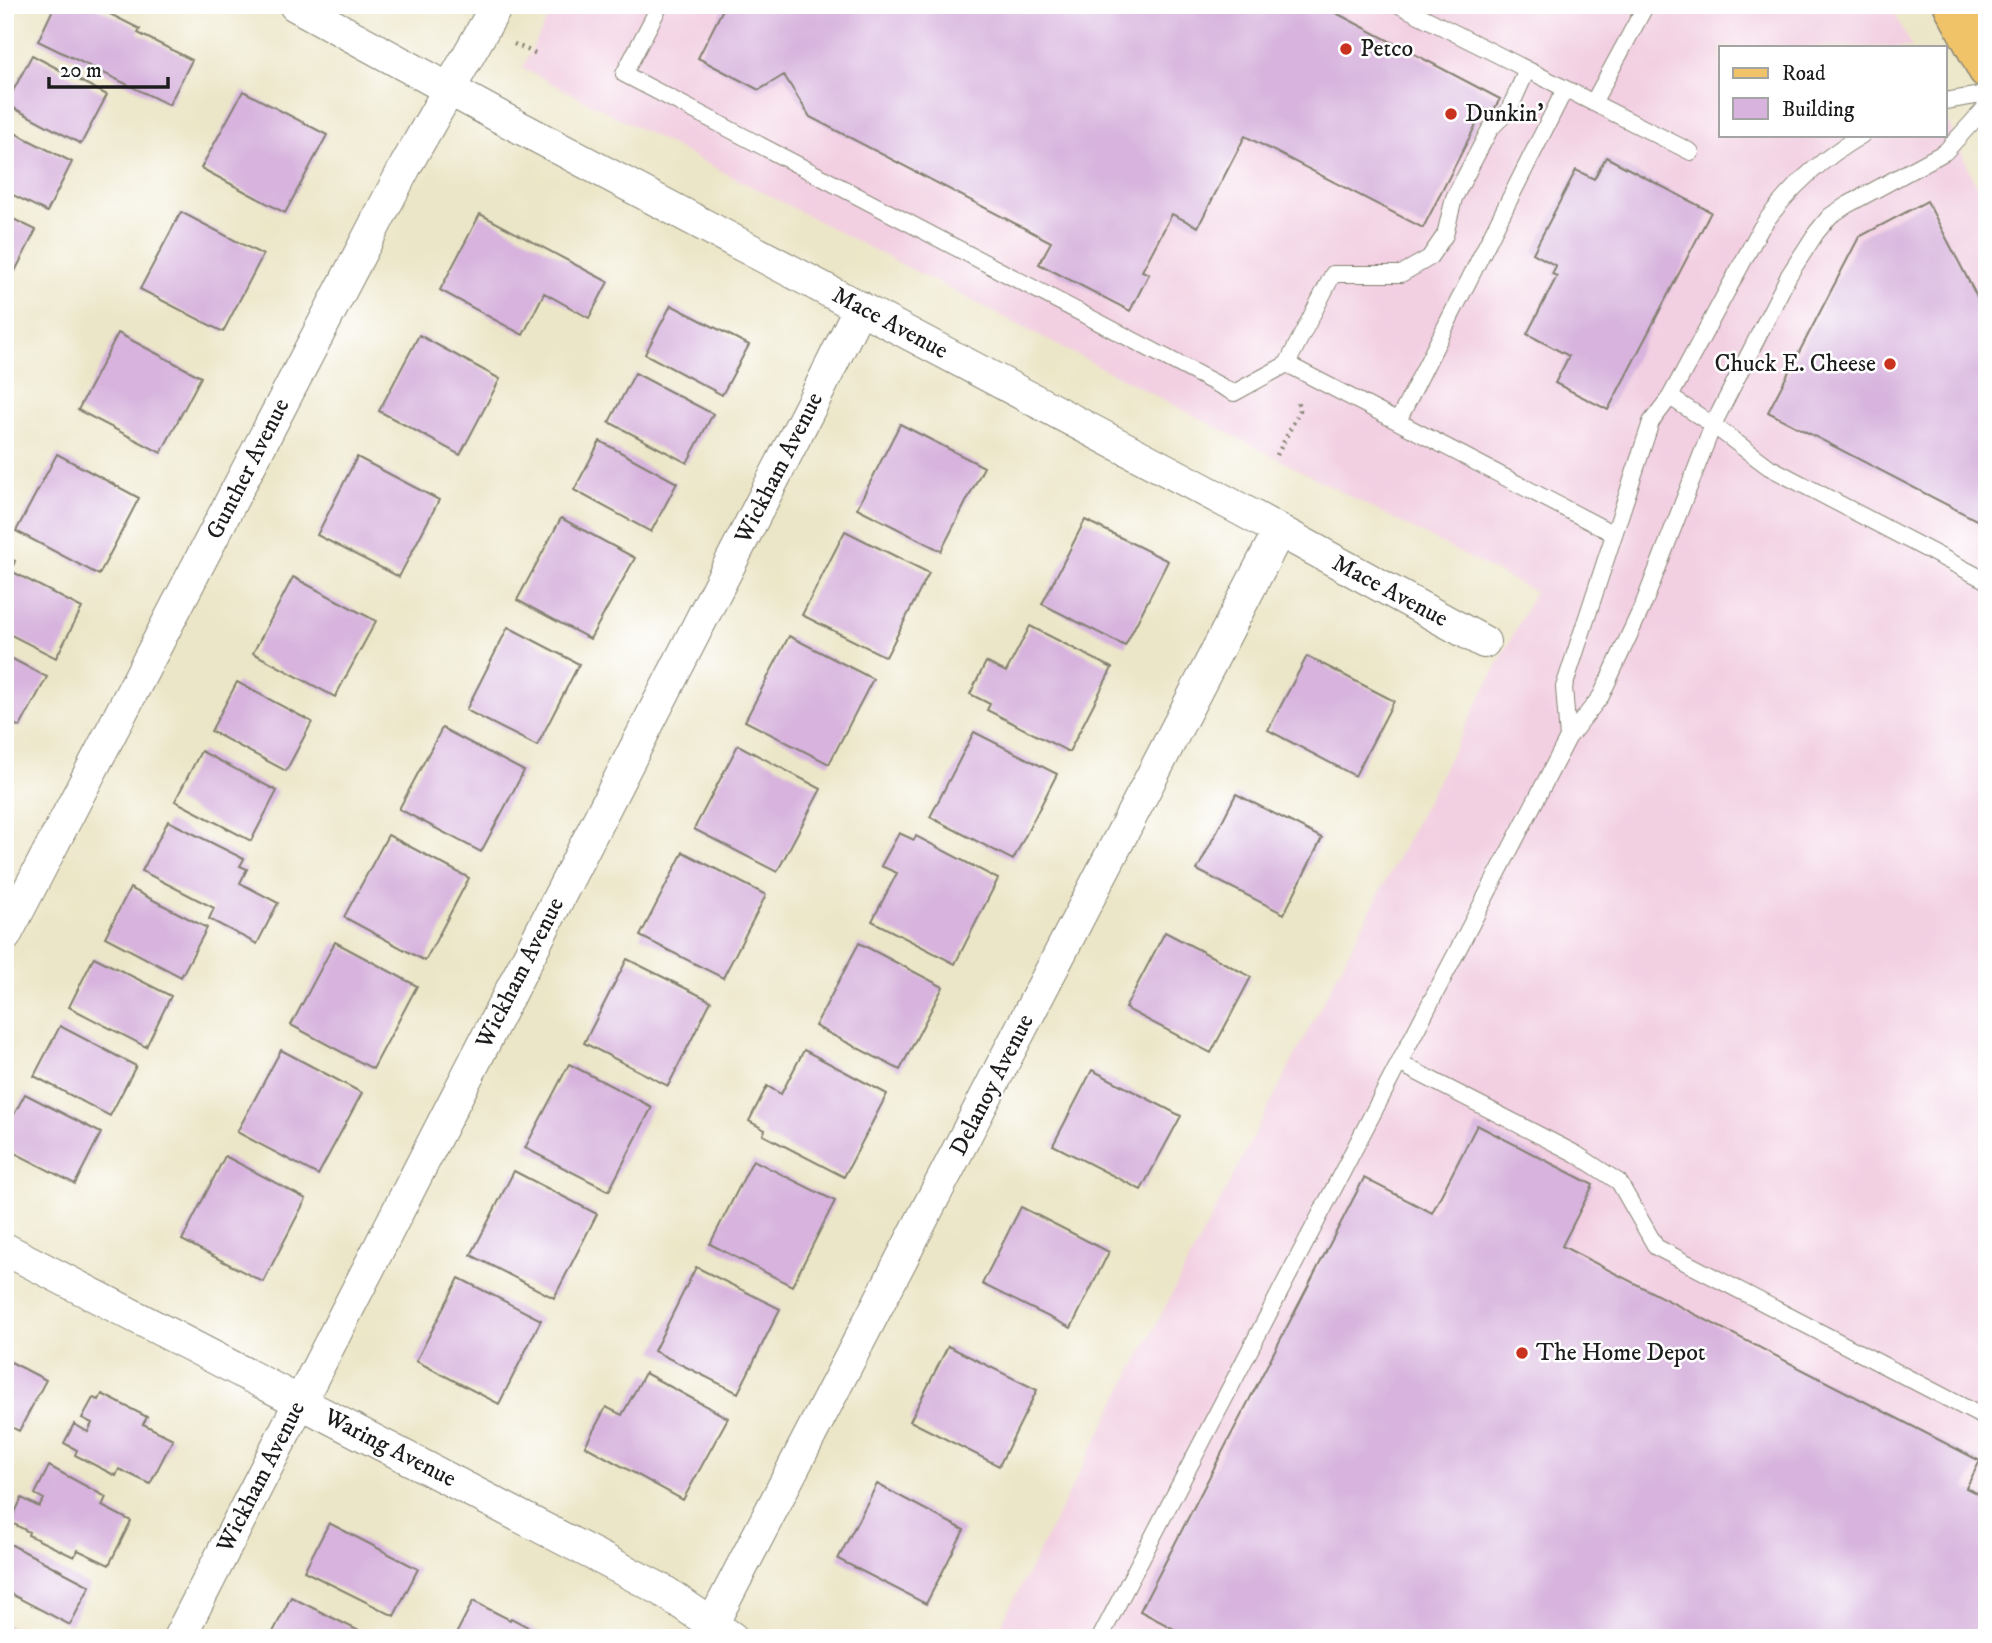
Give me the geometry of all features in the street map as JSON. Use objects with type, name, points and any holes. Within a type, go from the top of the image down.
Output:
[{"type":"main road","points":[[1953,5],[1987,69]]},
{"type":"street","name":"Mace Avenue","points":[[295,5],[1484,642]]},
{"type":"street","name":"Gunther Avenue","points":[[5,936],[394,190],[497,5]]},
{"type":"street","name":"Wickham Avenue","points":[[178,1638],[860,307]]},
{"type":"street","name":"Delanoy Avenue","points":[[716,1633],[1279,531]]},
{"type":"street","name":"Waring Avenue","points":[[5,1249],[662,1590],[716,1633]]},
{"type":"lane","points":[[660,5],[624,74],[1234,393],[1287,363],[1333,274],[1401,274],[1429,258],[1445,235],[1454,198],[1490,129],[1509,110],[1527,70]]},
{"type":"lane","points":[[1399,5],[1691,152]]},
{"type":"lane","points":[[1593,103],[1646,5]]},
{"type":"lane","points":[[1398,422],[1565,89]]},
{"type":"lane","points":[[1946,101],[1987,94]]},
{"type":"lane","points":[[1100,1638],[1568,738],[1601,696],[1644,603],[1713,425],[1789,275],[1830,216],[1945,152],[1987,106]]},
{"type":"lane","points":[[1568,738],[1564,687],[1651,422],[1670,397],[1761,228],[1778,203],[1811,171],[1861,136]]},
{"type":"lane","points":[[1287,363],[1614,534]]},
{"type":"lane","points":[[1670,397],[1769,467],[1987,581]]},
{"type":"lane","points":[[1399,1063],[1576,1154],[1619,1182],[1656,1247],[1987,1419]]},
{"type":"path","points":[[509,42],[539,55]]},
{"type":"path","points":[[1277,455],[1300,410],[1287,363]]},
{"type":"shaded area","points":[[555,5],[1890,5],[1911,46],[1719,46],[1719,136],[1946,136],[1946,118],[1987,208],[1987,1638],[994,1638],[1535,592],[522,68]]},
{"type":"building","points":[[55,5],[92,5],[140,29],[138,33],[192,60],[169,105],[38,41]]},
{"type":"building","points":[[725,5],[1321,5],[1500,99],[1492,113],[1484,109],[1423,228],[1245,136],[1198,227],[1172,214],[1142,271],[1149,274],[1130,311],[1039,264],[1051,242],[810,117],[784,75],[759,90],[698,58]]},
{"type":"building","points":[[32,55],[107,95],[81,144],[6,104]]},
{"type":"building","points":[[243,91],[327,135],[285,213],[201,168]]},
{"type":"building","points":[[5,128],[72,162],[47,212],[5,191]]},
{"type":"building","points":[[1606,157],[1711,212],[1608,410],[1555,383],[1569,356],[1527,334],[1557,276],[1552,274],[1556,266],[1533,253],[1576,170],[1594,179]]},
{"type":"building","name":"Chuck E. Cheese","points":[[1927,201],[1987,316],[1987,518],[1984,524],[1768,412],[1859,237]]},
{"type":"building","points":[[181,212],[263,255],[223,332],[140,289]]},
{"type":"building","points":[[480,214],[608,282],[589,318],[544,293],[523,335],[440,290]]},
{"type":"building","points":[[5,215],[36,230],[10,281],[5,278]]},
{"type":"building","points":[[671,305],[749,345],[722,395],[645,354]]},
{"type":"building","points":[[118,333],[201,377],[161,453],[78,410]]},
{"type":"building","points":[[419,335],[500,379],[460,455],[379,411]]},
{"type":"building","points":[[635,373],[713,414],[687,463],[609,422]]},
{"type":"building","points":[[900,424],[984,467],[941,551],[857,508]]},
{"type":"building","points":[[600,441],[677,483],[651,532],[574,490]]},
{"type":"building","points":[[57,454],[139,498],[99,575],[16,531]]},
{"type":"building","points":[[357,457],[439,500],[399,577],[317,535]]},
{"type":"building","points":[[561,518],[635,558],[590,639],[517,600]]},
{"type":"building","points":[[1085,520],[1168,561],[1125,646],[1042,604]]},
{"type":"building","points":[[845,531],[929,573],[886,657],[802,615]]},
{"type":"building","points":[[5,556],[15,561],[11,571],[82,608],[56,658],[5,632]]},
{"type":"building","points":[[293,577],[376,621],[335,697],[253,653]]},
{"type":"building","points":[[1030,626],[1112,668],[1069,752],[987,710],[990,704],[970,694],[986,662],[1006,672]]},
{"type":"building","points":[[508,627],[579,664],[537,746],[466,710]]},
{"type":"building","points":[[789,636],[873,679],[829,764],[745,721]]},
{"type":"building","points":[[5,655],[47,677],[20,727],[5,720]]},
{"type":"building","points":[[1307,656],[1394,701],[1355,776],[1268,730]]},
{"type":"building","points":[[237,682],[312,722],[286,771],[211,731]]},
{"type":"building","points":[[442,728],[524,771],[481,852],[399,809]]},
{"type":"building","points":[[974,732],[1057,774],[1013,860],[930,817]]},
{"type":"building","points":[[738,745],[821,789],[777,872],[694,829]]},
{"type":"building","points":[[201,751],[277,791],[251,841],[175,801]]},
{"type":"building","points":[[1236,794],[1322,838],[1284,914],[1197,870]]},
{"type":"building","points":[[168,821],[244,859],[240,866],[247,869],[240,883],[278,903],[257,944],[209,919],[214,908],[142,871]]},
{"type":"building","points":[[899,833],[914,840],[916,836],[998,879],[955,964],[872,921],[897,873],[881,866]]},
{"type":"building","points":[[388,835],[469,878],[425,961],[344,917]]},
{"type":"building","points":[[683,852],[766,895],[723,978],[640,936]]},
{"type":"building","points":[[130,888],[207,928],[181,977],[105,937]]},
{"type":"building","points":[[1165,932],[1251,977],[1211,1053],[1125,1008]]},
{"type":"building","points":[[335,942],[417,986],[373,1069],[291,1025]]},
{"type":"building","points":[[859,943],[943,987],[900,1070],[815,1026]]},
{"type":"building","points":[[94,957],[171,996],[146,1047],[69,1007]]},
{"type":"building","points":[[627,959],[711,1001],[668,1086],[584,1043]]},
{"type":"building","points":[[60,1026],[136,1066],[110,1116],[34,1076]]},
{"type":"building","points":[[281,1050],[362,1093],[318,1175],[237,1132]]},
{"type":"building","points":[[804,1050],[887,1094],[844,1177],[763,1135],[765,1130],[749,1121],[767,1086],[781,1094]]},
{"type":"building","points":[[569,1064],[652,1107],[609,1191],[525,1148]]},
{"type":"building","points":[[1092,1070],[1181,1116],[1141,1190],[1053,1145]]},
{"type":"building","points":[[25,1094],[101,1133],[75,1184],[5,1148],[5,1131]]},
{"type":"building","name":"The Home Depot","points":[[1477,1125],[1593,1185],[1562,1246],[1980,1461],[1966,1488],[1987,1498],[1987,1638],[1191,1638],[1140,1611],[1364,1178],[1432,1213]]},
{"type":"building","points":[[225,1156],[306,1199],[263,1282],[182,1240]]},
{"type":"building","points":[[753,1160],[835,1201],[792,1286],[710,1244]]},
{"type":"building","points":[[514,1171],[597,1214],[554,1298],[471,1255]]},
{"type":"building","points":[[1021,1207],[1109,1252],[1071,1328],[982,1284]]},
{"type":"building","points":[[696,1267],[780,1309],[738,1393],[654,1351]]},
{"type":"building","points":[[459,1278],[541,1320],[499,1404],[416,1361]]},
{"type":"building","points":[[948,1346],[1037,1390],[999,1466],[910,1421]]},
{"type":"building","points":[[5,1359],[46,1380],[19,1431],[5,1424]]},
{"type":"building","points":[[645,1373],[728,1418],[683,1500],[585,1446],[606,1407],[622,1415]]},
{"type":"building","points":[[102,1394],[147,1417],[143,1424],[173,1439],[150,1484],[119,1469],[116,1476],[75,1455],[77,1450],[64,1443],[74,1424],[88,1432],[92,1423],[82,1418],[93,1398],[99,1400]]},
{"type":"building","points":[[49,1466],[106,1497],[102,1506],[131,1521],[109,1565],[78,1550],[74,1557],[28,1535],[29,1532],[10,1522],[22,1498],[39,1507],[44,1499],[35,1494]]},
{"type":"building","points":[[877,1484],[964,1530],[926,1604],[838,1559]]},
{"type":"building","points":[[329,1523],[418,1569],[394,1616],[304,1571]]},
{"type":"building","points":[[10,1544],[90,1586],[70,1625],[5,1591],[5,1552]]},
{"type":"building","points":[[291,1597],[373,1638],[270,1638]]},
{"type":"building","points":[[473,1601],[510,1620],[511,1618],[549,1638],[454,1638]]},
{"type":"building","points":[[5,1624],[32,1638],[5,1638]]},
{"type":"place","name":"Petco","points":[[1346,49]]},
{"type":"place","name":"Dunkin'","points":[[1451,114]]},
{"type":"place","name":"Chuck E. Cheese","points":[[1890,364]]},
{"type":"place","name":"The Home Depot","points":[[1522,1353]]}]
